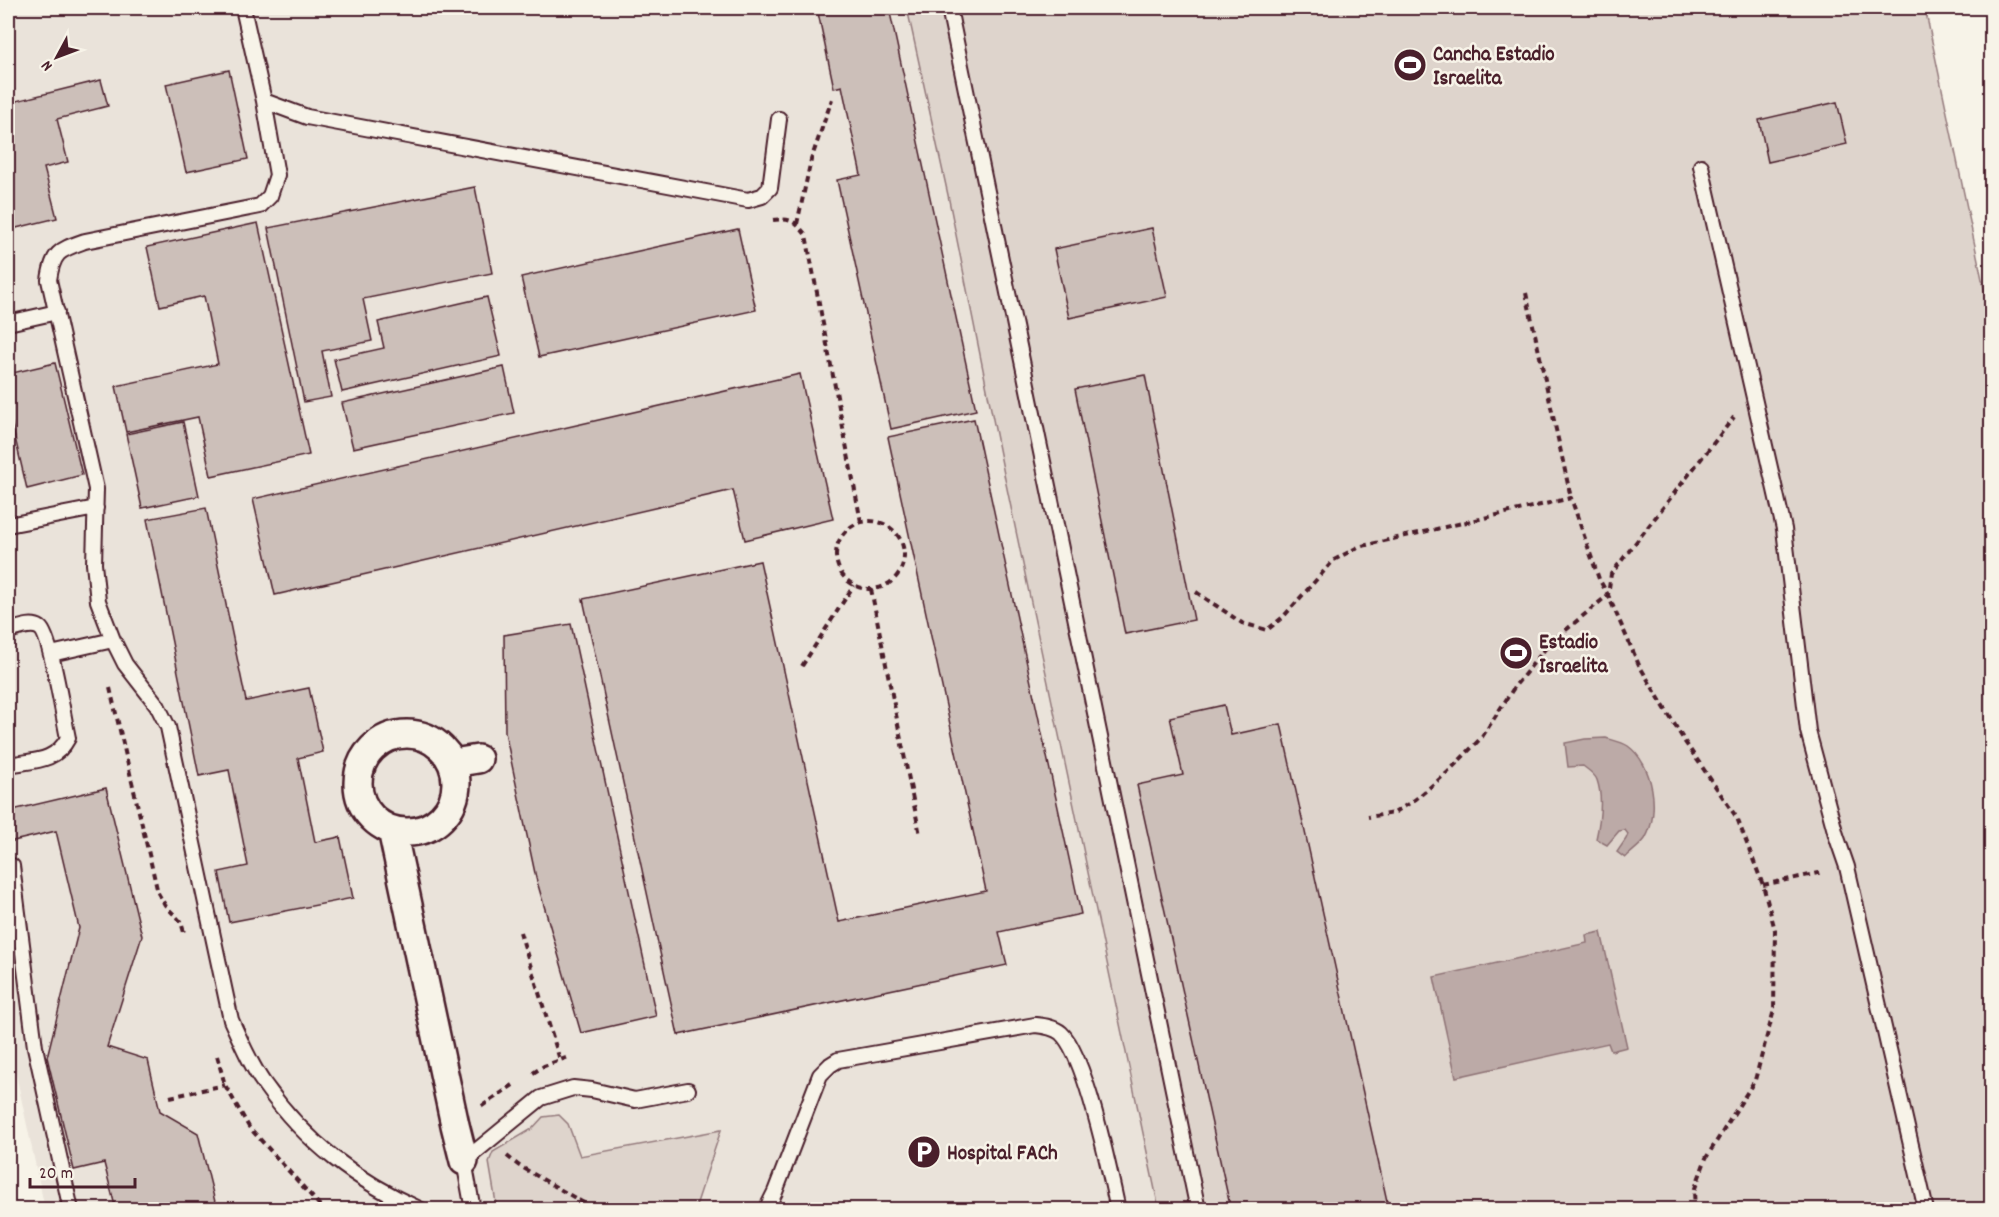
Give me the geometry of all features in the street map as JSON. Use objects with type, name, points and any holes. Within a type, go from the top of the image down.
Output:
[{"type":"street","points":[[392,830],[410,832],[426,829],[442,819],[452,805],[465,761],[430,739],[414,734],[396,735],[380,741],[366,755],[359,771],[358,788],[363,805],[373,819],[392,830],[464,1161]]},
{"type":"lane","points":[[243,8],[264,102],[277,175],[270,196],[260,206],[85,240],[62,250],[52,263],[50,280],[96,489],[94,564],[98,601],[112,640],[125,664],[157,705],[168,727],[231,1020],[245,1052],[264,1084],[301,1131],[340,1164],[386,1193],[421,1209]]},
{"type":"lane","points":[[949,8],[1198,1209]]},
{"type":"lane","points":[[264,102],[307,117],[748,200],[762,196],[770,188],[779,119]]},
{"type":"lane","points":[[1701,166],[1784,529],[1808,731],[1847,867],[1926,1209]]},
{"type":"lane","points":[[8,324],[57,312]]},
{"type":"lane","points":[[8,525],[96,508]]},
{"type":"lane","points":[[8,631],[29,626],[38,627],[44,632],[51,654],[68,738],[62,749],[54,756],[8,765]]},
{"type":"lane","points":[[51,654],[112,640]]},
{"type":"lane","points":[[12,866],[35,1047],[71,1209]]},
{"type":"lane","points":[[766,1209],[775,1192],[820,1075],[830,1065],[838,1060],[1035,1025],[1059,1031],[1079,1062],[1095,1114],[1118,1209]]},
{"type":"lane","points":[[473,1209],[464,1161],[541,1098],[573,1088],[634,1100],[688,1090]]},
{"type":"path","points":[[797,224],[811,160],[832,99]]},
{"type":"path","points":[[748,200],[760,217],[769,221],[790,219],[806,235],[861,522]]},
{"type":"path","points":[[1526,293],[1571,498],[1599,579],[1639,665],[1685,742],[1737,818],[1763,885],[1774,930],[1774,1010],[1755,1080],[1706,1158],[1694,1191],[1695,1209]]},
{"type":"path","points":[[1368,817],[1394,813],[1416,800],[1448,772],[1482,737],[1515,686],[1549,644],[1608,595],[1611,574],[1753,393]]},
{"type":"path","points":[[1196,592],[1242,623],[1267,630],[1282,617],[1334,560],[1358,547],[1571,498]]},
{"type":"path","points":[[877,521],[891,529],[901,542],[903,558],[898,574],[886,585],[871,589],[854,585],[842,574],[836,559],[838,543],[846,529],[861,522],[877,521]]},
{"type":"path","points":[[802,666],[854,585]]},
{"type":"path","points":[[871,589],[920,835]]},
{"type":"path","points":[[1763,885],[1847,867]]},
{"type":"path","points":[[520,932],[560,1060]]},
{"type":"path","points":[[170,1097],[225,1085]]},
{"type":"path","points":[[488,1142],[518,1165],[596,1209]]},
{"type":"shaded area","points":[[8,8],[907,8],[1159,1209],[45,1209],[8,1037]]},
{"type":"shaded area","name":"Estadio Israelita","points":[[907,8],[1925,8],[1991,322],[1991,1209],[1159,1209]]},
{"type":"shaded area","points":[[1606,738],[1628,746],[1637,754],[1649,776],[1652,789],[1653,816],[1650,828],[1643,842],[1625,858],[1617,852],[1628,834],[1625,830],[1619,831],[1607,845],[1596,839],[1600,801],[1596,778],[1583,766],[1568,767],[1565,743]]},
{"type":"shaded area","points":[[1601,932],[1627,1047],[1611,1051],[1608,1043],[1456,1077],[1434,977],[1587,943],[1586,935]]},
{"type":"shaded area","points":[[559,1115],[568,1124],[580,1156],[721,1130],[695,1209],[497,1209],[489,1162],[493,1152],[532,1129],[543,1117]]},
{"type":"building","points":[[817,8],[889,8],[976,410],[891,429],[837,180],[861,175],[842,86],[834,88]]},
{"type":"building","points":[[229,70],[248,159],[186,172],[166,84]]},
{"type":"building","points":[[101,80],[108,106],[57,119],[68,162],[44,168],[57,218],[8,230],[8,175],[13,174],[8,154],[8,103]]},
{"type":"building","points":[[1837,102],[1847,144],[1768,162],[1759,120]]},
{"type":"building","points":[[475,187],[492,273],[363,299],[372,341],[322,351],[331,397],[304,402],[268,228]]},
{"type":"building","points":[[258,223],[309,455],[211,476],[198,417],[126,432],[116,386],[218,364],[204,296],[160,306],[147,247]]},
{"type":"building","points":[[1152,228],[1167,297],[1069,318],[1054,249]]},
{"type":"building","points":[[738,229],[756,310],[539,357],[521,277]]},
{"type":"building","points":[[487,297],[501,356],[342,392],[334,359],[384,348],[378,322]]},
{"type":"building","points":[[55,363],[82,475],[27,489],[8,408],[8,374]]},
{"type":"building","points":[[504,367],[514,413],[353,448],[342,403]]},
{"type":"building","points":[[800,374],[833,519],[745,540],[733,490],[275,595],[253,499]]},
{"type":"building","points":[[1145,375],[1194,620],[1125,634],[1075,389]]},
{"type":"building","points":[[974,419],[1081,914],[999,932],[1007,965],[678,1035],[583,599],[760,561],[839,922],[986,891],[888,437]]},
{"type":"building","points":[[183,422],[199,496],[142,508],[126,434]]},
{"type":"building","points":[[206,508],[246,701],[309,688],[323,752],[298,758],[315,842],[340,837],[353,898],[229,922],[219,872],[248,866],[229,770],[199,776],[147,519]]},
{"type":"building","points":[[571,624],[656,1016],[581,1033],[536,878],[505,732],[504,635]]},
{"type":"building","points":[[1224,705],[1231,735],[1281,724],[1389,1210],[1231,1210],[1137,785],[1183,775],[1170,717]]},
{"type":"building","points":[[106,788],[142,936],[107,1047],[148,1060],[160,1111],[198,1133],[217,1210],[116,1210],[104,1163],[74,1170],[47,1057],[79,928],[56,831],[9,842],[8,811]]},
{"type":"place","name":"Cancha Estadio Israelita","points":[[1410,65]]},
{"type":"place","name":"Estadio Israelita","points":[[1516,653]]},
{"type":"place","name":"Hospital FACh","points":[[924,1152]]}]
